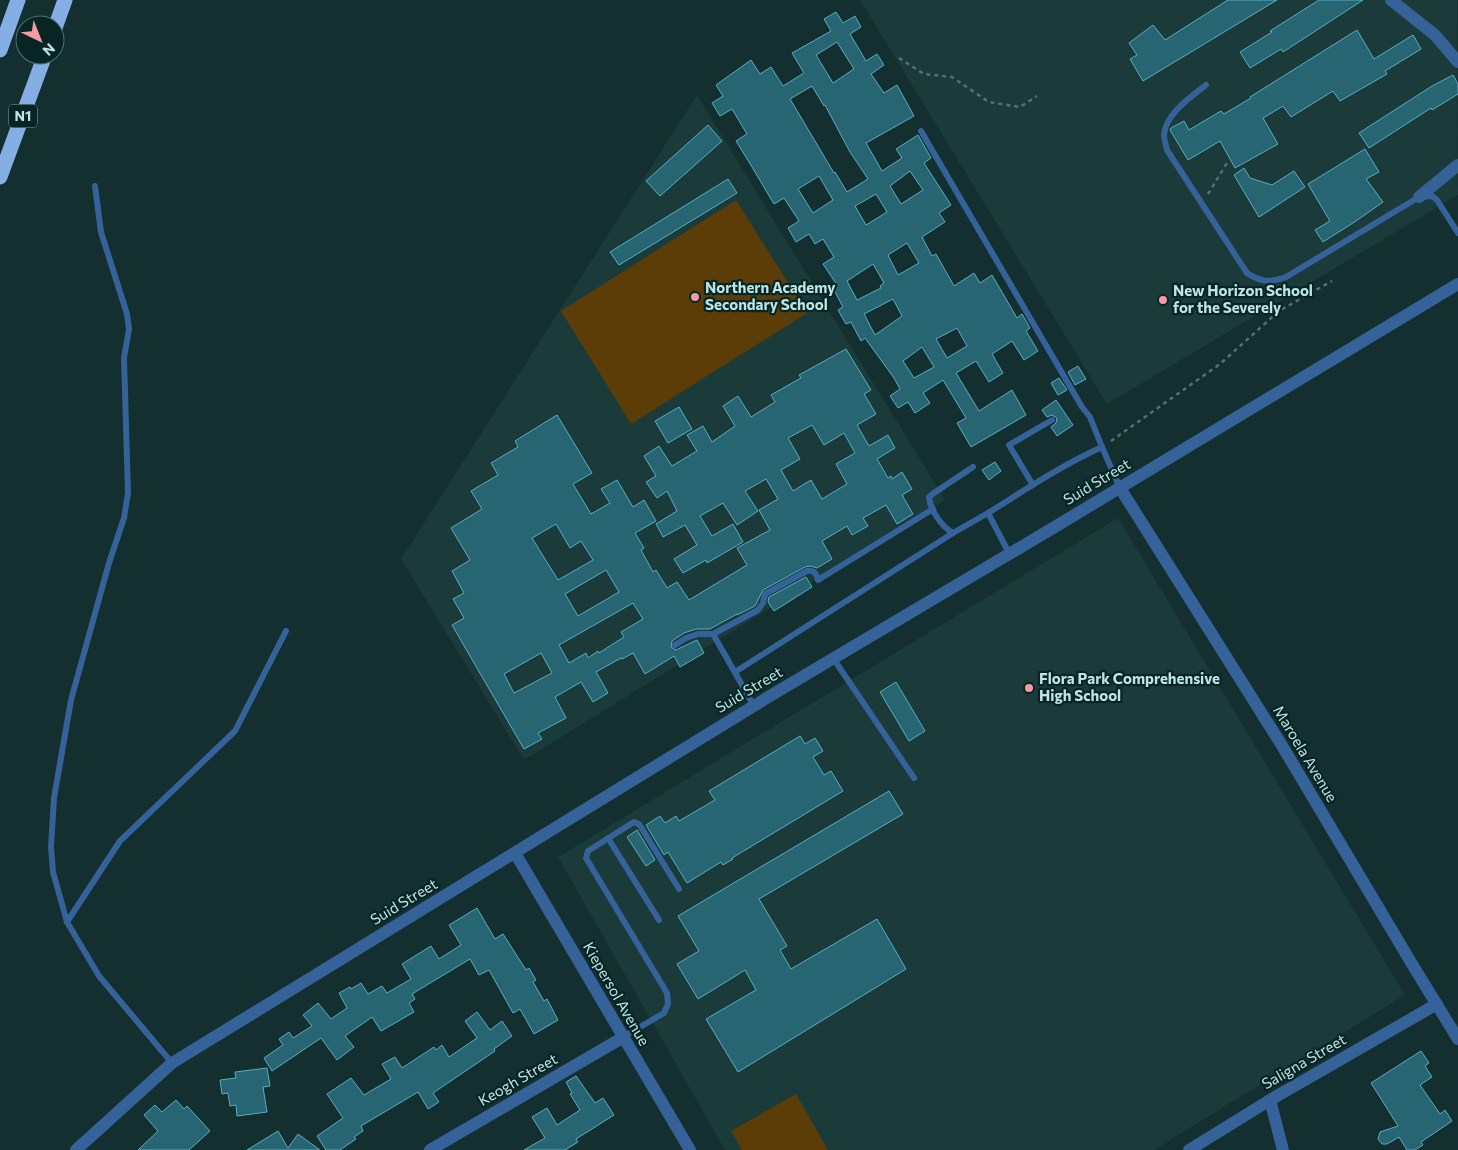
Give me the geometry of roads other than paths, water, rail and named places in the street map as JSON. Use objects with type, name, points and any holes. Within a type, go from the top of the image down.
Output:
[{"type":"highway","points":[[0,50],[18,0]]},
{"type":"highway","points":[[60,15],[65,0]]},
{"type":"highway","name":"N1","points":[[0,177],[41,65]]},
{"type":"street","points":[[1391,0],[1435,35],[1458,62]]},
{"type":"street","points":[[1419,197],[1458,165]]},
{"type":"street","name":"Suid Street","points":[[76,1150],[172,1063],[833,658],[1458,284]]},
{"type":"street","name":"Maroela Avenue","points":[[1120,488],[1281,744],[1458,1039]]},
{"type":"street","name":"Kiepersol Avenue","points":[[515,853],[622,1038],[690,1150]]},
{"type":"street","name":"Saligna Street","points":[[1189,1150],[1270,1100],[1436,1004]]},
{"type":"street","name":"Keogh Street","points":[[430,1150],[622,1038]]},
{"type":"street","points":[[1270,1100],[1283,1150]]},
{"type":"lane","points":[[1206,85],[1182,104],[1170,118],[1164,134],[1167,150],[1246,273],[1256,279],[1266,282],[1286,277],[1419,197],[1432,196],[1437,200],[1458,233]]},
{"type":"lane","points":[[922,132],[1077,398],[1090,417],[1120,488]]},
{"type":"lane","points":[[95,186],[101,232],[127,314],[129,329],[124,358],[128,493],[124,518],[109,563],[71,700],[54,798],[50,847],[53,872],[67,922],[98,976],[172,1063]]},
{"type":"lane","points":[[1033,485],[1009,445],[1052,420]]},
{"type":"lane","points":[[735,672],[953,533],[1085,454],[1102,447]]},
{"type":"lane","points":[[953,533],[946,530],[930,504],[929,497],[973,468]]},
{"type":"lane","points":[[676,645],[686,638],[698,634],[713,634],[758,610],[763,603],[765,594],[807,570],[812,570],[818,580],[933,509]]},
{"type":"lane","points":[[988,513],[1009,553]]},
{"type":"lane","points":[[67,922],[120,841],[235,731],[286,630]]},
{"type":"lane","points":[[713,634],[754,706]]},
{"type":"lane","points":[[833,658],[914,778]]},
{"type":"lane","points":[[622,1038],[664,1013],[668,1004],[667,994],[586,858],[588,851],[634,822],[640,824],[679,889]]},
{"type":"lane","points":[[608,838],[659,920]]},
{"type":"place","name":"Northern Academy Secondary School","points":[[695,297]]},
{"type":"place","name":"New Horizon School for the Severely","points":[[1163,300]]},
{"type":"place","name":"Flora Park Comprehensive High School","points":[[1029,688]]}]
